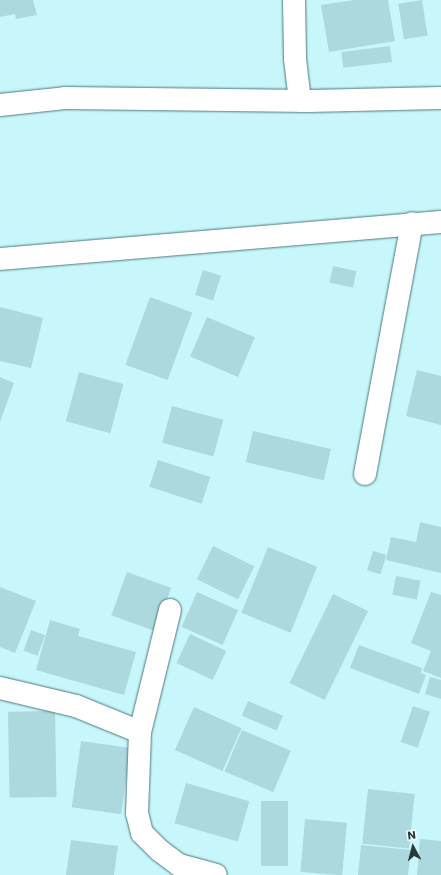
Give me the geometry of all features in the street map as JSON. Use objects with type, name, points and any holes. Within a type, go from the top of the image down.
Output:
[{"type":"street","points":[[294,0],[295,59],[300,101]]},
{"type":"street","points":[[0,105],[65,98],[300,101],[441,98]]},
{"type":"street","points":[[0,259],[412,223],[441,222]]},
{"type":"street","points":[[364,474],[412,223]]},
{"type":"street","points":[[170,610],[140,732],[137,814],[142,833],[159,850],[180,865],[216,875]]},
{"type":"street","points":[[0,688],[76,706],[140,732]]},
{"type":"building","points":[[0,0],[33,0],[37,15],[16,19],[15,14],[0,17]]},
{"type":"building","points":[[354,0],[388,0],[395,41],[329,52],[321,5]]},
{"type":"building","points":[[422,0],[428,36],[404,39],[398,4]]},
{"type":"building","points":[[390,46],[392,62],[343,68],[341,52]]},
{"type":"building","points":[[333,266],[356,271],[353,288],[329,283]]},
{"type":"building","points":[[203,270],[221,276],[213,301],[195,295]]},
{"type":"building","points":[[150,297],[192,312],[168,380],[125,365]]},
{"type":"building","points":[[0,307],[43,318],[31,368],[0,361]]},
{"type":"building","points":[[207,317],[255,337],[238,377],[190,357]]},
{"type":"building","points":[[417,370],[441,376],[441,425],[406,416]]},
{"type":"building","points":[[79,372],[123,384],[110,433],[66,421]]},
{"type":"building","points":[[0,377],[14,383],[0,422]]},
{"type":"building","points":[[172,406],[223,420],[213,456],[162,443]]},
{"type":"building","points":[[253,431],[331,449],[324,480],[246,462]]},
{"type":"building","points":[[158,460],[210,477],[202,504],[149,487]]},
{"type":"building","points":[[420,522],[441,527],[441,573],[386,560],[391,537],[416,542]]},
{"type":"building","points":[[213,546],[254,566],[238,599],[197,579]]},
{"type":"building","points":[[268,547],[317,567],[291,633],[241,613]]},
{"type":"building","points":[[373,551],[386,555],[381,574],[367,570]]},
{"type":"building","points":[[127,572],[171,588],[155,631],[111,615]]},
{"type":"building","points":[[396,576],[421,581],[417,599],[392,595]]},
{"type":"building","points":[[0,587],[36,601],[15,653],[0,647]]},
{"type":"building","points":[[197,592],[238,610],[223,645],[182,627]]},
{"type":"building","points":[[431,592],[441,595],[441,678],[423,671],[431,651],[411,643]]},
{"type":"building","points":[[333,594],[368,611],[325,700],[290,683]]},
{"type":"building","points":[[50,620],[80,629],[78,636],[136,652],[124,695],[36,670]]},
{"type":"building","points":[[31,630],[45,635],[38,656],[23,651]]},
{"type":"building","points":[[190,634],[226,651],[213,680],[176,663]]},
{"type":"building","points":[[359,645],[422,668],[421,673],[426,675],[419,694],[350,668]]},
{"type":"building","points":[[430,677],[441,680],[441,699],[425,694]]},
{"type":"building","points":[[248,701],[283,716],[277,731],[242,716]]},
{"type":"building","points":[[413,706],[430,712],[418,748],[401,742]]},
{"type":"building","points":[[194,707],[242,728],[222,771],[175,750]]},
{"type":"building","points":[[55,711],[57,797],[10,798],[8,712]]},
{"type":"building","points":[[242,730],[291,751],[273,792],[224,771]]},
{"type":"building","points":[[81,741],[131,748],[121,814],[72,807]]},
{"type":"building","points":[[186,783],[249,801],[238,842],[174,823]]},
{"type":"building","points":[[368,789],[415,794],[409,849],[362,844]]},
{"type":"building","points":[[261,801],[288,801],[288,866],[261,866]]},
{"type":"building","points":[[305,819],[347,823],[342,875],[300,872]]},
{"type":"building","points":[[420,839],[441,841],[441,875],[417,875]]},
{"type":"building","points":[[71,840],[118,846],[114,875],[66,875]]},
{"type":"building","points":[[361,845],[411,850],[408,875],[358,875]]}]
